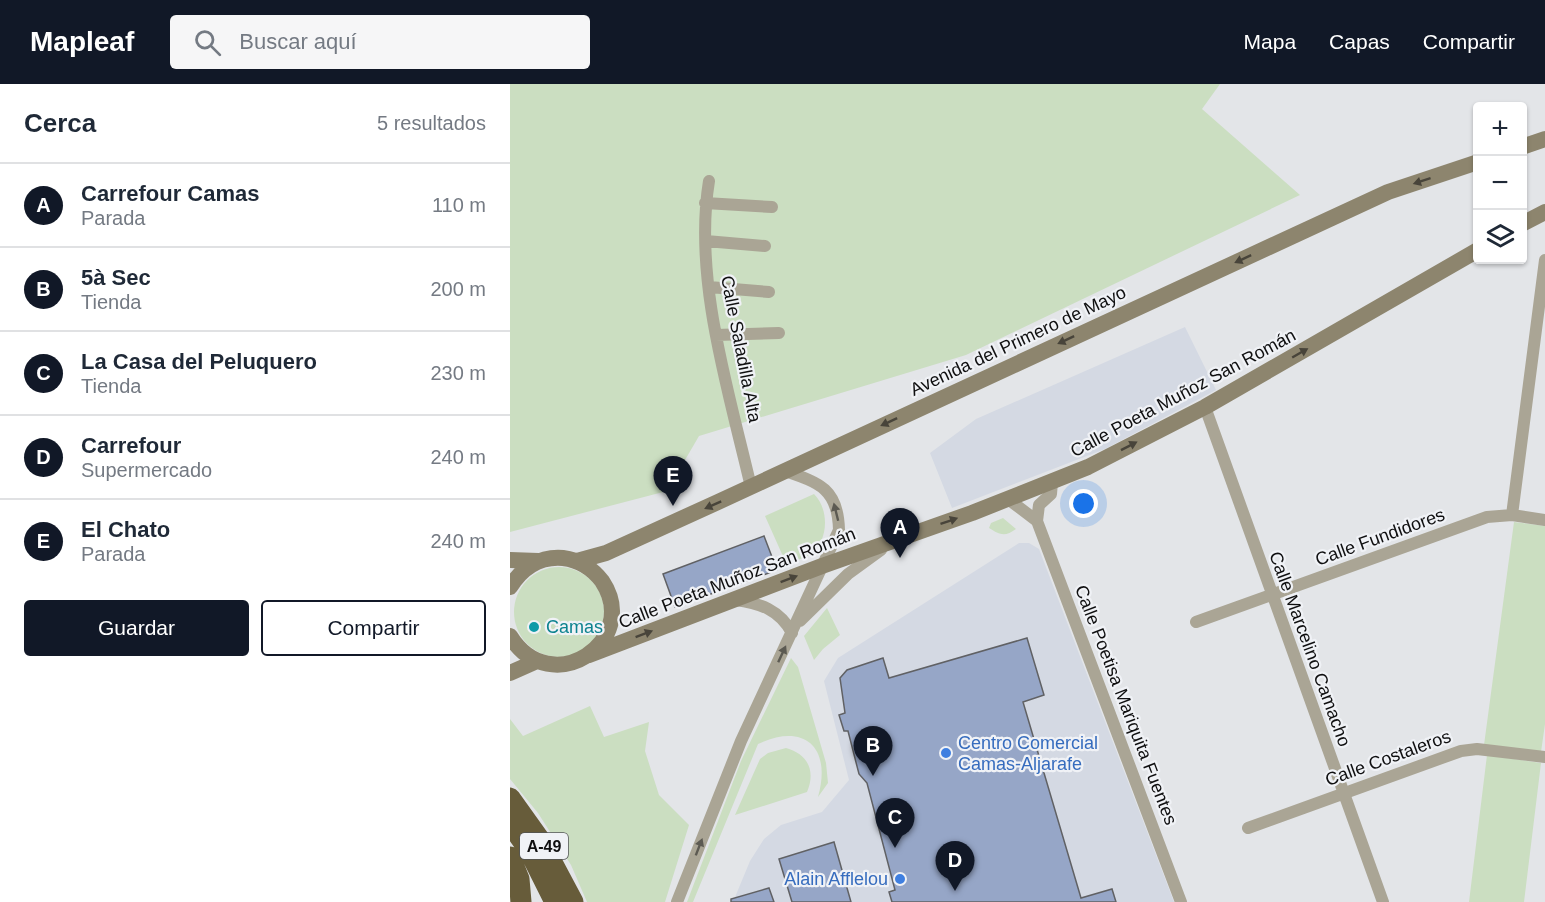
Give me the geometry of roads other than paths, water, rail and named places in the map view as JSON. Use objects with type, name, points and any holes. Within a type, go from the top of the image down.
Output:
[{"type":"highway","name":"A-49","points":[[510,798],[540,840],[568,901]]},
{"type":"highway","points":[[510,823],[568,901]]},
{"type":"highway","name":"A-49","points":[[510,838],[532,874],[545,902]]},
{"type":"highway","points":[[510,857],[519,879],[521,902]]},
{"type":"main road","points":[[1527,145],[1545,139]]},
{"type":"main road","name":"Avenida del Primero de Mayo","points":[[510,560],[538,561],[560,558],[577,561],[606,553],[1388,192],[1473,164]]},
{"type":"main road","points":[[1527,221],[1545,212]]},
{"type":"main road","name":"Calle Poeta Muñoz San Román","points":[[537,661],[564,665],[1088,467],[1205,407],[1473,253]]},
{"type":"main road","points":[[510,587],[522,572],[538,561]]},
{"type":"main road","points":[[577,561],[599,578],[607,591],[611,606],[607,634],[589,655]]},
{"type":"main road","points":[[510,636],[521,651],[537,661]]},
{"type":"main road","points":[[510,673],[537,661]]},
{"type":"street","name":"Calle Saladilla Alta","points":[[709,182],[705,203],[709,287],[716,335],[751,487]]},
{"type":"street","points":[[705,203],[772,207]]},
{"type":"street","points":[[706,241],[765,246]]},
{"type":"street","points":[[1512,515],[1545,260]]},
{"type":"street","points":[[709,287],[769,292]]},
{"type":"street","points":[[716,335],[779,333]]},
{"type":"street","name":"Calle Marcelino Camacho","points":[[1205,407],[1383,902]]},
{"type":"street","points":[[677,902],[741,741],[839,530],[835,505],[829,492],[819,483],[785,471]]},
{"type":"street","points":[[1037,521],[1039,505],[1051,494],[1052,482]]},
{"type":"street","points":[[1008,499],[1037,521]]},
{"type":"street","name":"Calle Fundidores","points":[[1196,622],[1487,517],[1512,515],[1545,520]]},
{"type":"street","name":"Calle Poetisa Mariquita Fuentes","points":[[1037,521],[1181,902]]},
{"type":"street","points":[[794,629],[848,574],[893,540]]},
{"type":"street","points":[[734,600],[752,602],[771,610],[794,629]]},
{"type":"street","name":"Calle Costaleros","points":[[1248,828],[1465,750],[1545,757]]},
{"type":"place","name":"El Chato","points":[[673,506]]},
{"type":"place","name":"Carrefour Camas","points":[[900,558]]},
{"type":"place","name":"Camas","points":[[534,627]]},
{"type":"place","name":"Centro Comercial Camas-Aljarafe","points":[[946,753]]},
{"type":"place","name":"5à Sec","points":[[873,776]]},
{"type":"place","name":"La Casa del Peluquero","points":[[895,848]]},
{"type":"place","name":"Alain Afflelou","points":[[900,879]]},
{"type":"place","name":"Carrefour","points":[[955,891]]}]
